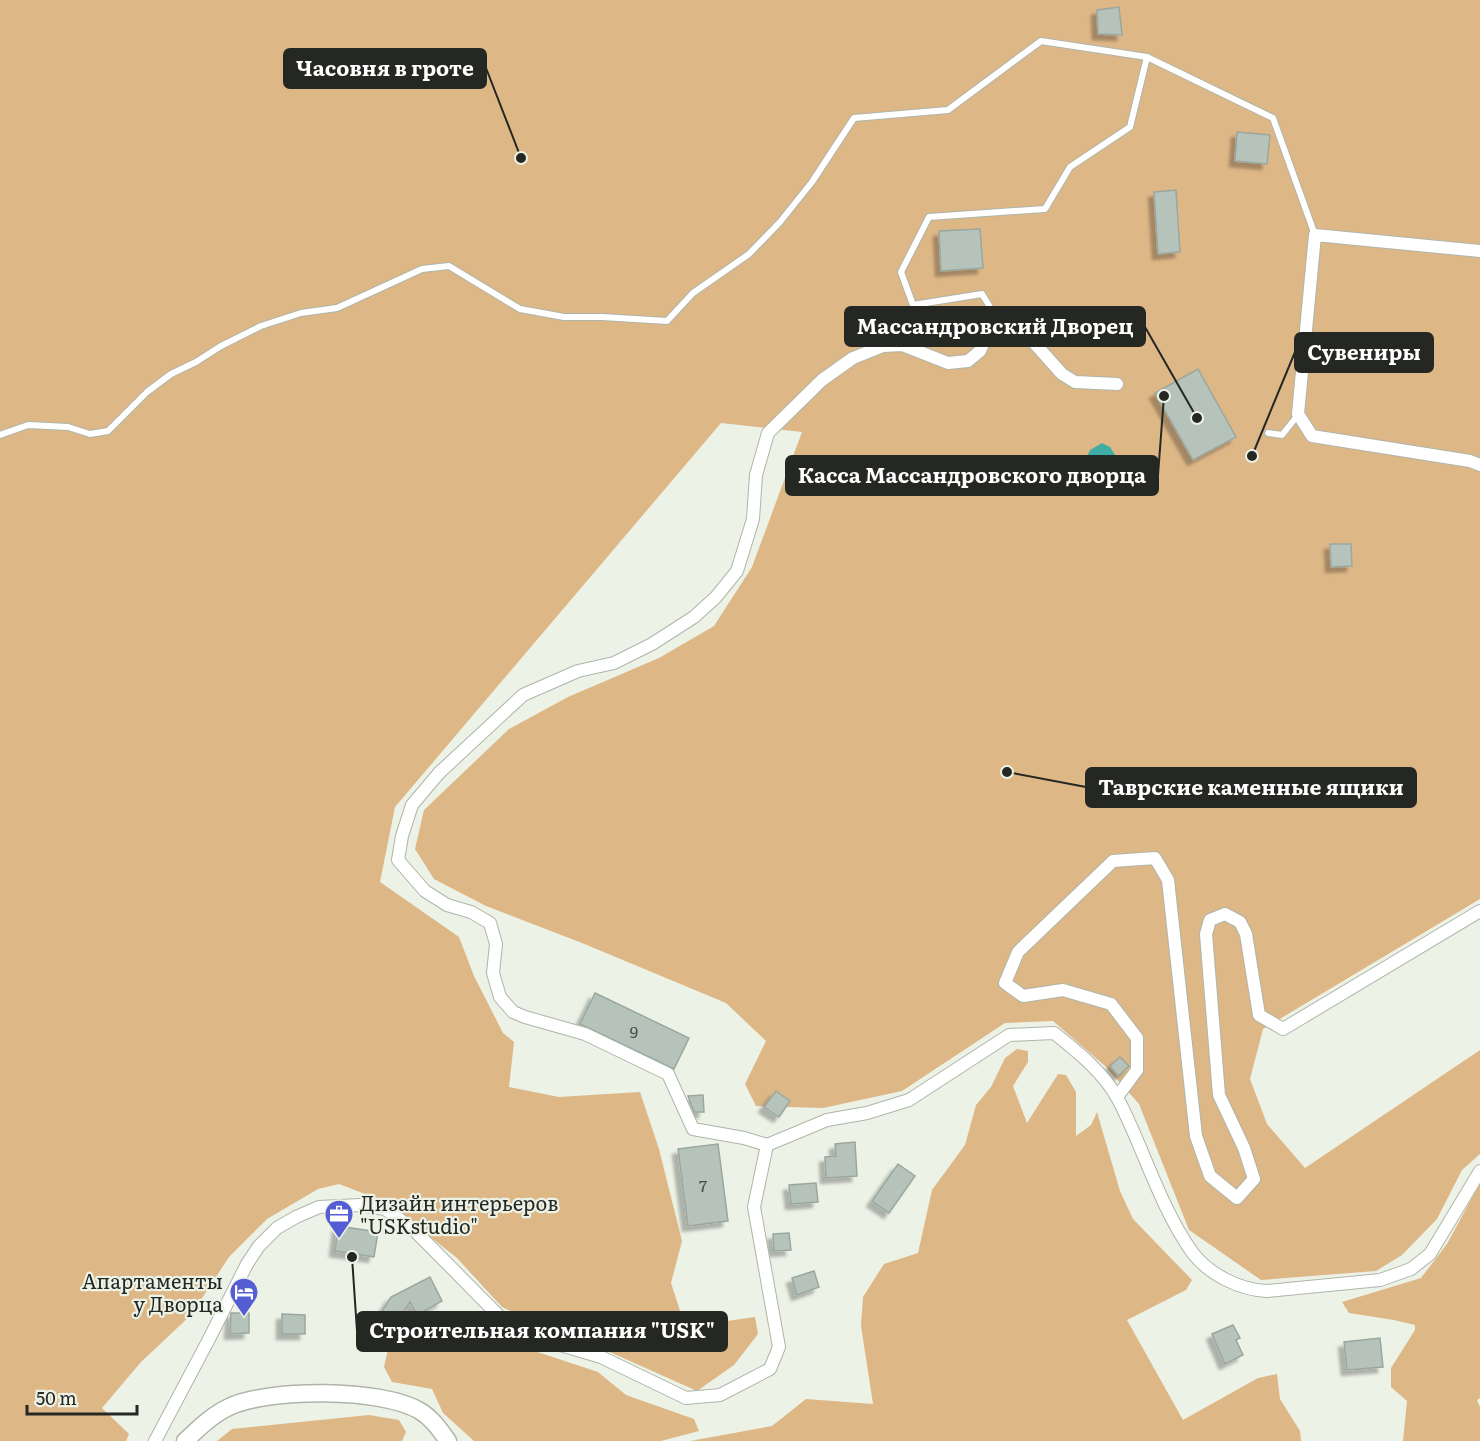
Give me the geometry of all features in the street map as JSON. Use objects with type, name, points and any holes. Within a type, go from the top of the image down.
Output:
[{"type":"main road","points":[[185,1441],[209,1419],[229,1407],[249,1400],[280,1395],[327,1394],[391,1400],[421,1411],[448,1441]]},
{"type":"main road","points":[[204,1441],[209,1419]]},
{"type":"street","points":[[1480,251],[1315,235],[1298,414],[1312,436],[1470,461],[1480,465]]},
{"type":"street","points":[[1117,384],[1075,382],[1062,374],[1011,317],[995,316],[980,351],[968,362],[948,363],[902,345],[883,346],[853,358],[822,380],[768,433],[756,475],[753,519],[737,571],[716,597],[694,617],[652,644],[614,663],[578,670],[523,695],[439,773],[412,806],[402,836],[398,860],[425,891],[447,905],[471,912],[490,923],[496,944],[493,973],[500,997],[513,1012],[585,1034],[668,1074],[693,1129],[744,1138],[767,1145],[826,1120],[867,1113],[909,1100],[1009,1035],[1054,1033],[1089,1062],[1117,1097],[1157,1189],[1193,1253],[1234,1285],[1251,1290],[1267,1291],[1380,1280],[1411,1269],[1430,1254],[1480,1172]]},
{"type":"street","points":[[1117,1097],[1137,1070],[1137,1038],[1111,1004],[1063,990],[1023,996],[1005,983],[1018,952],[1113,861],[1155,858],[1168,880],[1196,1136],[1210,1176],[1237,1198],[1254,1179],[1244,1148],[1219,1095],[1206,933],[1210,920],[1225,914],[1240,922],[1246,934],[1258,1015],[1283,1029],[1480,911]]},
{"type":"street","points":[[155,1441],[247,1264],[259,1246],[277,1228],[319,1208],[360,1205],[385,1209],[413,1229],[498,1315],[522,1332],[601,1357],[687,1398],[720,1395],[739,1386],[770,1369],[779,1347],[754,1208],[767,1145]]},
{"type":"lane","points":[[0,435],[28,425],[68,427],[90,434],[108,431],[147,392],[171,374],[261,326],[301,313],[337,308],[422,269],[449,266],[520,309],[564,317],[666,321],[693,293],[749,254],[780,222],[812,182],[854,118],[948,110],[1041,41],[1147,57],[1273,118],[1315,235]]},
{"type":"lane","points":[[995,316],[982,294],[913,305],[901,272],[929,217],[1045,209],[1070,166],[1130,127],[1147,57]]},
{"type":"lane","points":[[1268,433],[1282,435],[1298,414]]},
{"type":"shaded area","points":[[0,0],[1480,0],[1480,899],[1263,1029],[1250,1079],[1267,1124],[1305,1168],[1480,1050],[1480,1154],[1462,1170],[1437,1219],[1402,1255],[1376,1271],[1261,1280],[1189,1230],[1139,1104],[1105,1066],[1053,1021],[1005,1023],[902,1091],[823,1108],[756,1106],[745,1084],[766,1041],[726,1003],[486,906],[434,879],[415,849],[424,810],[509,729],[568,697],[659,658],[714,626],[752,567],[802,432],[721,423],[395,807],[380,882],[459,937],[474,976],[503,1033],[514,1042],[509,1087],[559,1097],[640,1092],[659,1149],[682,1241],[671,1283],[683,1320],[691,1326],[755,1317],[758,1334],[734,1365],[697,1391],[612,1353],[560,1334],[502,1307],[457,1258],[386,1202],[339,1184],[318,1189],[267,1219],[229,1257],[191,1315],[141,1362],[102,1408],[129,1434],[126,1441],[0,1441]]},
{"type":"shaded area","points":[[1017,1049],[1028,1051],[1028,1062],[1013,1086],[1027,1123],[1058,1074],[1066,1075],[1076,1092],[1076,1136],[1091,1125],[1097,1112],[1120,1191],[1133,1219],[1192,1280],[1186,1290],[1127,1320],[1183,1420],[1258,1378],[1277,1374],[1280,1399],[1300,1431],[1301,1441],[690,1441],[772,1426],[806,1399],[873,1404],[861,1326],[863,1297],[884,1264],[918,1253],[932,1190],[965,1145],[976,1105],[991,1087],[1005,1058]]},
{"type":"shaded area","points":[[1480,1183],[1480,1398],[1477,1400],[1480,1407],[1480,1441],[1403,1441],[1407,1401],[1391,1387],[1391,1368],[1415,1330],[1415,1325],[1349,1313],[1342,1302],[1421,1278],[1447,1244]]},
{"type":"shaded area","points":[[470,1315],[501,1340],[598,1372],[626,1395],[694,1419],[699,1431],[661,1441],[474,1441],[443,1413],[432,1389],[392,1382],[384,1367],[391,1336],[407,1323],[449,1326]]},
{"type":"shaded area","points":[[369,1415],[399,1420],[406,1432],[402,1441],[217,1441],[232,1429]]},
{"type":"water","points":[[1102,443],[1110,447],[1122,466],[1119,476],[1109,482],[1104,479],[1098,480],[1086,459],[1090,450]]},
{"type":"building","points":[[1119,7],[1122,35],[1098,34],[1097,10]]},
{"type":"building","points":[[1237,132],[1270,135],[1267,164],[1235,161]]},
{"type":"building","points":[[1176,190],[1180,252],[1158,254],[1154,192]]},
{"type":"building","points":[[980,229],[983,268],[941,271],[939,231]]},
{"type":"building","points":[[1198,369],[1236,437],[1193,460],[1155,393]]},
{"type":"building","points":[[1330,544],[1351,544],[1352,566],[1331,567]]},
{"type":"building","points":[[595,993],[689,1038],[674,1069],[580,1024]]},
{"type":"building","points":[[1120,1057],[1129,1066],[1118,1076],[1110,1066]]},
{"type":"building","points":[[776,1091],[790,1101],[779,1117],[764,1107]]},
{"type":"building","points":[[703,1095],[704,1112],[694,1112],[688,1096]]},
{"type":"building","points":[[855,1142],[857,1176],[826,1178],[825,1157],[836,1156],[835,1144]]},
{"type":"building","points":[[718,1144],[728,1221],[688,1226],[678,1149]]},
{"type":"building","points":[[898,1164],[915,1176],[889,1213],[872,1201]]},
{"type":"building","points":[[816,1183],[818,1202],[791,1204],[789,1185]]},
{"type":"building","points":[[338,1226],[378,1232],[374,1257],[335,1251]]},
{"type":"building","points":[[789,1233],[791,1250],[774,1251],[773,1234]]},
{"type":"building","points":[[814,1271],[819,1287],[797,1295],[792,1278]]},
{"type":"building","points":[[430,1277],[442,1301],[417,1315],[410,1302],[393,1329],[377,1319],[391,1297]]},
{"type":"building","points":[[231,1313],[249,1313],[249,1333],[230,1334]]},
{"type":"building","points":[[282,1314],[305,1315],[305,1334],[282,1334]]},
{"type":"building","points":[[1233,1325],[1240,1338],[1236,1340],[1243,1355],[1225,1364],[1212,1334]]},
{"type":"building","points":[[1380,1338],[1383,1367],[1347,1370],[1344,1342]]},
{"type":"place","name":"Часовня в гроте","points":[[521,158]]},
{"type":"place","name":"Касса Массандровского дворца","points":[[1164,396]]},
{"type":"place","name":"Массандровский Дворец","points":[[1197,418]]},
{"type":"place","name":"Сувениры","points":[[1252,456]]},
{"type":"place","name":"Таврские каменные ящики","points":[[1007,772]]},
{"type":"place","name":"Дизайн интерьеров \"USKstudio\"","points":[[339,1240]]},
{"type":"place","name":"Строительная компания \"USK\"","points":[[352,1257]]},
{"type":"place","name":"Апартаменты у Дворца","points":[[244,1318]]}]
